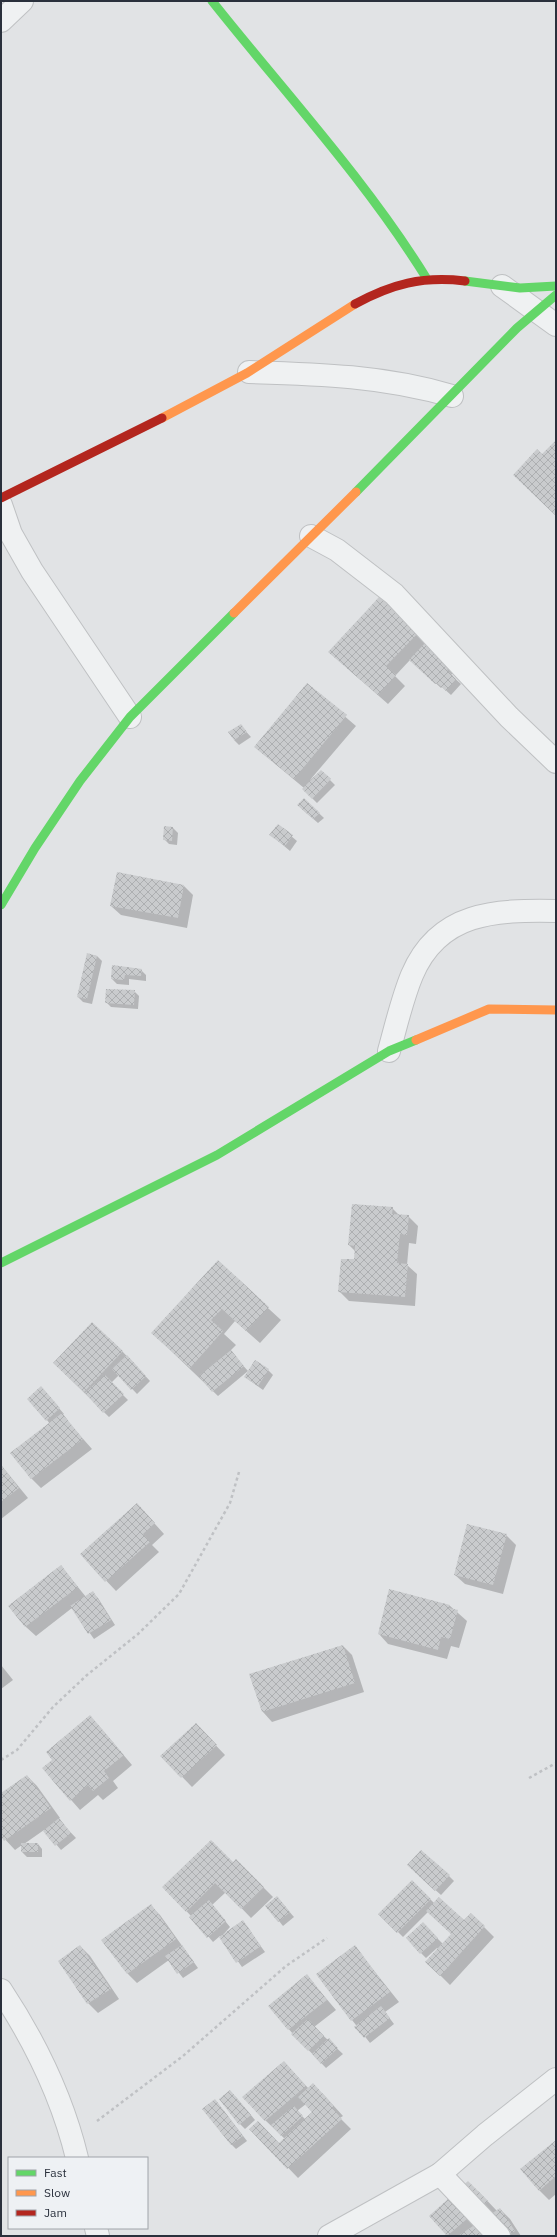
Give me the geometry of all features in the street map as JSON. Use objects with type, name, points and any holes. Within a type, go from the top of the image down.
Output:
[{"type":"street","points":[[1,21],[22,1]]},
{"type":"street","points":[[212,1],[267,71],[345,160],[408,245],[428,279]]},
{"type":"street","points":[[1,498],[167,417],[249,372],[328,318],[395,286],[428,279],[461,280],[527,288],[556,286]]},
{"type":"street","points":[[502,286],[556,325]]},
{"type":"street","points":[[1,905],[34,848],[80,781],[130,717],[452,396],[517,328],[556,295]]},
{"type":"street","points":[[249,372],[312,374],[392,381],[452,396]]},
{"type":"street","points":[[1,505],[11,534],[32,571],[130,717]]},
{"type":"street","points":[[311,536],[337,550],[394,594],[509,718],[556,762]]},
{"type":"street","points":[[389,1051],[412,975],[430,944],[462,921],[508,910],[556,911]]},
{"type":"street","points":[[1,1262],[217,1155],[389,1051],[489,1009],[556,1010]]},
{"type":"street","points":[[1,1990],[41,2056],[57,2090],[75,2149]]},
{"type":"street","points":[[329,2236],[440,2174],[485,2135],[556,2079]]},
{"type":"street","points":[[440,2174],[498,2236]]},
{"type":"path","points":[[1,1760],[17,1750],[53,1707],[87,1675],[138,1634],[179,1594],[230,1503],[239,1472]]},
{"type":"path","points":[[529,1778],[556,1763]]},
{"type":"path","points":[[75,2149],[286,1966],[326,1938]]},
{"type":"building","points":[[556,440],[556,516],[513,475],[537,449],[542,454]]},
{"type":"building","points":[[382,594],[421,630],[386,666],[396,675],[378,695],[328,652]]},
{"type":"building","points":[[426,642],[452,665],[447,670],[456,679],[446,691],[437,683],[435,684],[409,660]]},
{"type":"building","points":[[307,683],[347,715],[294,779],[254,747]]},
{"type":"building","points":[[241,724],[247,732],[234,740],[228,732]]},
{"type":"building","points":[[321,770],[331,779],[312,799],[302,789]]},
{"type":"building","points":[[304,798],[320,813],[313,819],[297,805]]},
{"type":"building","points":[[278,824],[293,835],[285,846],[269,835]]},
{"type":"building","points":[[164,826],[173,827],[172,841],[163,840]]},
{"type":"building","points":[[117,872],[184,885],[178,918],[110,906]]},
{"type":"building","points":[[87,953],[97,956],[87,999],[77,997]]},
{"type":"building","points":[[112,965],[142,969],[141,976],[125,975],[124,980],[111,979]]},
{"type":"building","points":[[106,989],[135,990],[134,1005],[105,1003]]},
{"type":"building","points":[[352,1204],[393,1207],[392,1214],[409,1215],[407,1235],[400,1234],[397,1263],[408,1264],[405,1297],[338,1292],[341,1259],[354,1259],[355,1246],[348,1245]]},
{"type":"building","points":[[218,1260],[269,1307],[246,1331],[222,1309],[211,1320],[223,1331],[190,1368],[151,1333]]},
{"type":"building","points":[[92,1322],[123,1351],[84,1392],[53,1363]]},
{"type":"building","points":[[231,1350],[244,1366],[212,1392],[199,1376]]},
{"type":"building","points":[[127,1355],[146,1376],[131,1390],[112,1369]]},
{"type":"building","points":[[255,1360],[269,1369],[258,1386],[244,1377]]},
{"type":"building","points":[[105,1375],[124,1394],[103,1413],[85,1393]]},
{"type":"building","points":[[41,1386],[60,1408],[46,1421],[27,1399]]},
{"type":"building","points":[[62,1413],[83,1439],[31,1479],[10,1453]]},
{"type":"building","points":[[1,1465],[19,1488],[1,1502]]},
{"type":"building","points":[[137,1503],[155,1523],[143,1534],[150,1542],[105,1582],[80,1554]]},
{"type":"building","points":[[467,1524],[507,1534],[493,1585],[454,1575]]},
{"type":"building","points":[[61,1565],[78,1587],[25,1627],[8,1606]]},
{"type":"building","points":[[389,1589],[450,1605],[449,1608],[458,1610],[450,1639],[441,1637],[438,1650],[378,1634]]},
{"type":"building","points":[[93,1591],[111,1620],[88,1634],[70,1606]]},
{"type":"building","points":[[343,1645],[355,1683],[262,1712],[249,1674]]},
{"type":"building","points":[[90,1715],[124,1755],[104,1771],[109,1778],[93,1791],[88,1785],[70,1801],[42,1768],[52,1760],[46,1752]]},
{"type":"building","points":[[196,1723],[217,1745],[181,1778],[160,1756]]},
{"type":"building","points":[[27,1775],[51,1808],[4,1841],[1,1837],[1,1793]]},
{"type":"building","points":[[59,1818],[71,1833],[55,1846],[43,1831]]},
{"type":"building","points":[[211,1840],[233,1862],[236,1859],[264,1887],[241,1909],[215,1883],[186,1912],[162,1887]]},
{"type":"building","points":[[21,1843],[38,1843],[38,1852],[21,1852]]},
{"type":"building","points":[[421,1850],[450,1875],[435,1891],[407,1865]]},
{"type":"building","points":[[412,1880],[431,1899],[397,1933],[378,1914]]},
{"type":"building","points":[[277,1896],[290,1912],[278,1922],[265,1906]]},
{"type":"building","points":[[439,1897],[464,1920],[471,1913],[485,1926],[440,1976],[425,1962],[451,1934],[426,1911]]},
{"type":"building","points":[[209,1900],[226,1921],[207,1938],[189,1917]]},
{"type":"building","points":[[151,1904],[176,1939],[127,1974],[101,1940]]},
{"type":"building","points":[[243,1920],[261,1946],[236,1963],[219,1937]]},
{"type":"building","points":[[423,1922],[438,1938],[420,1954],[406,1938]]},
{"type":"building","points":[[80,1945],[111,1989],[87,2004],[58,1961]]},
{"type":"building","points":[[182,1945],[194,1962],[177,1974],[165,1956]]},
{"type":"building","points":[[355,1945],[390,1992],[351,2021],[316,1974]]},
{"type":"building","points":[[307,1974],[327,2000],[288,2030],[268,2006]]},
{"type":"building","points":[[381,2006],[390,2018],[364,2038],[354,2027]]},
{"type":"building","points":[[308,2019],[324,2036],[308,2051],[291,2034]]},
{"type":"building","points":[[329,2038],[338,2048],[321,2064],[312,2054]]},
{"type":"building","points":[[284,2061],[306,2086],[265,2121],[242,2097]]},
{"type":"building","points":[[313,2083],[334,2106],[332,2108],[342,2119],[287,2169],[249,2129],[258,2121],[279,2143],[312,2112],[298,2097]]},
{"type":"building","points":[[230,2090],[251,2115],[239,2125],[219,2099]]},
{"type":"building","points":[[215,2099],[243,2136],[231,2145],[202,2109]]},
{"type":"building","points":[[294,2106],[303,2116],[281,2136],[271,2125]]},
{"type":"building","points":[[556,2140],[556,2176],[539,2191],[520,2169]]},
{"type":"building","points":[[468,2181],[488,2201],[447,2236],[429,2216]]},
{"type":"building","points":[[500,2208],[515,2231],[507,2236],[458,2236]]},
{"type":"traffic: fast","points":[[212,1],[351,171],[378,206],[427,279]]},
{"type":"traffic: fast","points":[[465,281],[520,288],[556,286]]},
{"type":"traffic: fast","points":[[356,492],[517,328],[556,295]]},
{"type":"traffic: fast","points":[[1,905],[35,848],[80,781],[130,717],[234,613]]},
{"type":"traffic: fast","points":[[1,1263],[217,1155],[389,1051],[416,1040]]},
{"type":"traffic: slow","points":[[162,418],[247,373],[355,304]]},
{"type":"traffic: slow","points":[[234,613],[356,492]]},
{"type":"traffic: slow","points":[[416,1040],[489,1009],[556,1010]]},
{"type":"traffic: jam","points":[[355,304],[382,291],[408,283],[435,280],[465,281]]},
{"type":"traffic: jam","points":[[1,498],[162,418]]}]
